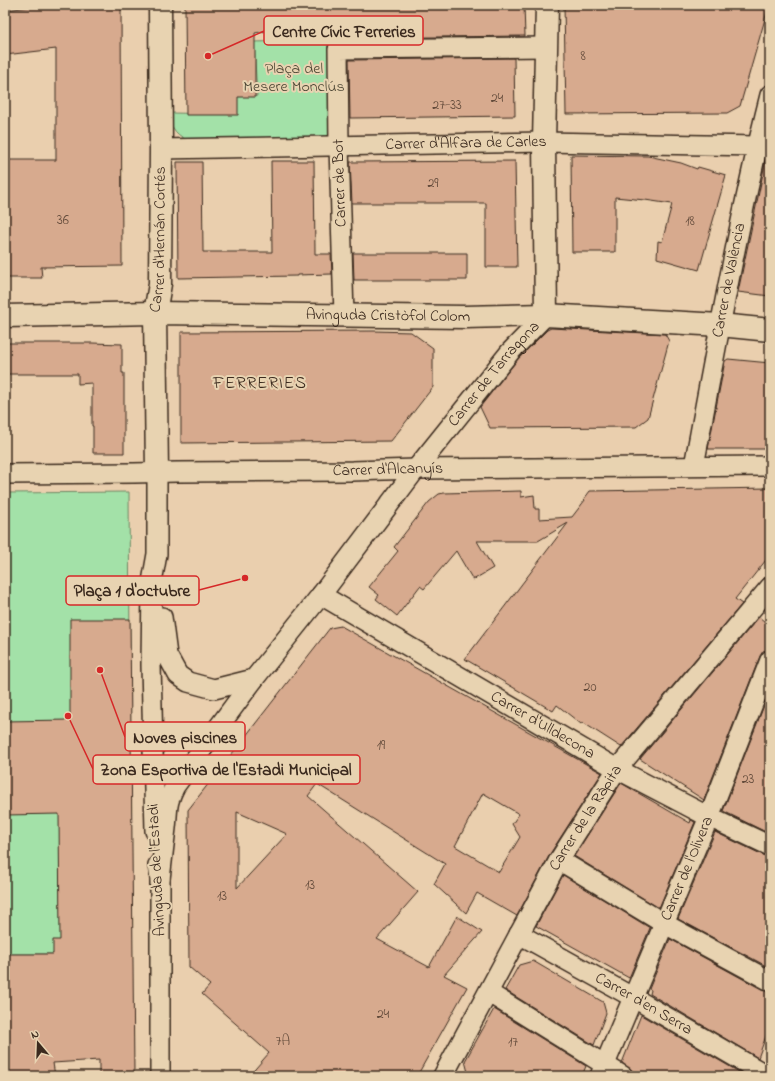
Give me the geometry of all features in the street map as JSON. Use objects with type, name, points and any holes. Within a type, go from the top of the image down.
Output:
[{"type":"street","name":"Carrer d'Hernán Cortés","points":[[157,473],[155,313],[160,284],[162,149],[160,5]]},
{"type":"street","name":"Carrer de Tarragona","points":[[160,879],[166,824],[166,809],[169,796],[183,775],[254,679],[321,595],[416,469],[510,352],[546,315],[544,142],[547,5]]},
{"type":"street","name":"Carrer de Bot","points":[[344,316],[338,49],[546,47]]},
{"type":"street","name":"Carrer de València","points":[[694,466],[720,325],[764,147],[770,95]]},
{"type":"street","name":"Carrer d'Alfara de Carles","points":[[162,149],[544,142],[764,147]]},
{"type":"street","name":"Avinguda Cristòfol Colom","points":[[5,316],[155,313],[487,317],[546,315],[720,325],[770,330]]},
{"type":"street","name":"Carrer d'Alcanyís","points":[[5,474],[352,472],[416,469],[770,466]]},
{"type":"street","name":"Avinguda de l'Estadi","points":[[157,473],[157,554],[152,582],[154,824],[160,879],[160,1076]]},
{"type":"street","points":[[157,554],[162,582],[162,620],[167,656],[178,675],[188,682],[214,689],[254,679]]},
{"type":"street","name":"Carrer de la Ràpita","points":[[443,1076],[560,860],[617,769],[770,587]]},
{"type":"street","name":"Carrer d'Ulldecona","points":[[321,595],[617,769],[770,846]]},
{"type":"street","name":"Carrer de l'Olivera","points":[[602,1070],[665,924],[770,660]]},
{"type":"street","points":[[153,755],[159,764],[167,771],[173,775],[183,775]]},
{"type":"street","points":[[560,860],[665,924],[770,981]]},
{"type":"street","name":"Carrer d'en Serra","points":[[519,934],[769,1076]]},
{"type":"street","points":[[489,993],[602,1070],[623,1076]]},
{"type":"green space","name":"Plaça del Mesere Monclús","points":[[331,40],[330,139],[192,142],[182,137],[173,128],[170,113],[230,114],[231,97],[257,96],[254,42]]},
{"type":"green space","points":[[129,492],[131,814],[61,954],[5,954],[5,493]]},
{"type":"building","points":[[48,5],[121,5],[122,266],[41,267],[42,278],[5,278],[5,160],[56,160],[56,49],[5,55],[5,10]]},
{"type":"building","points":[[185,5],[524,5],[525,36],[348,38],[348,32],[344,32],[343,19],[255,33],[255,97],[238,97],[238,115],[186,115]]},
{"type":"building","points":[[564,5],[769,5],[740,106],[727,113],[566,114]]},
{"type":"building","points":[[514,58],[515,116],[350,118],[349,60]]},
{"type":"building","points":[[571,155],[648,156],[726,175],[699,270],[657,258],[658,241],[662,242],[672,204],[645,200],[615,197],[615,252],[572,252]]},
{"type":"building","points":[[766,159],[770,159],[770,296],[738,292]]},
{"type":"building","points":[[271,161],[314,161],[315,254],[331,254],[332,274],[178,278],[177,162],[202,162],[203,252],[272,252]]},
{"type":"building","points":[[515,161],[517,267],[486,267],[486,203],[352,203],[350,162]]},
{"type":"building","points":[[353,253],[467,253],[467,280],[354,280]]},
{"type":"building","points":[[551,328],[665,334],[669,341],[648,418],[636,427],[490,428],[480,407],[518,359],[547,330]]},
{"type":"building","points":[[181,332],[411,332],[433,348],[433,387],[391,441],[181,443]]},
{"type":"building","points":[[5,343],[122,344],[122,373],[124,373],[124,453],[93,453],[92,383],[78,384],[78,374],[5,374]]},
{"type":"building","points":[[728,359],[770,363],[770,449],[708,449],[725,361]]},
{"type":"building","points":[[770,488],[770,555],[735,599],[742,604],[621,747],[582,722],[581,724],[557,705],[553,711],[465,659],[568,523],[538,541],[477,541],[493,568],[473,580],[456,551],[424,589],[420,586],[397,616],[376,599],[379,595],[369,587],[398,551],[394,547],[429,502],[439,494],[521,491],[521,497],[534,495],[535,509],[539,509],[539,519],[572,517],[590,491]]},
{"type":"building","points":[[759,617],[770,626],[770,649],[763,651],[760,656],[704,800],[640,759]]},
{"type":"building","points":[[70,619],[130,619],[134,1076],[99,1076],[99,1060],[53,1063],[55,1076],[5,1076],[5,954],[53,954],[53,940],[60,940],[59,814],[5,815],[5,721],[70,720]]},
{"type":"building","points":[[341,626],[602,773],[550,854],[517,916],[477,893],[466,913],[434,884],[445,864],[317,784],[308,796],[418,892],[377,939],[429,967],[457,916],[482,932],[444,975],[467,987],[417,1076],[249,1076],[269,1053],[202,994],[210,985],[189,967],[188,810],[330,628]],"holes":[[[483,793],[519,814],[512,824],[520,837],[499,872],[455,846]],[[237,812],[287,834],[237,888]]]},
{"type":"building","points":[[770,690],[770,834],[723,811]]},
{"type":"building","points":[[621,783],[690,823],[691,820],[695,822],[659,908],[574,856]]},
{"type":"building","points":[[715,832],[770,857],[770,968],[678,919]]},
{"type":"building","points":[[563,875],[650,928],[629,978],[536,926]]},
{"type":"building","points":[[670,939],[765,991],[770,992],[770,1025],[758,1058],[650,994],[651,990],[649,989]]},
{"type":"building","points":[[533,961],[603,1002],[606,1013],[594,1045],[505,990],[519,965]]},
{"type":"building","points":[[494,1009],[586,1066],[582,1076],[469,1076],[465,1061]]},
{"type":"building","points":[[641,1015],[746,1076],[639,1076],[622,1063]]},
{"type":"place","name":"Centre Cívic Ferreries","points":[[208,56]]},
{"type":"place","name":"Plaça 1 d'octubre","points":[[245,578]]},
{"type":"place","name":"Noves piscines","points":[[100,670]]},
{"type":"place","name":"Zona Esportiva de l'Estadi Municipal","points":[[68,716]]},
{"type":"district","name":"FERRERIES","points":[[260,383]]}]
